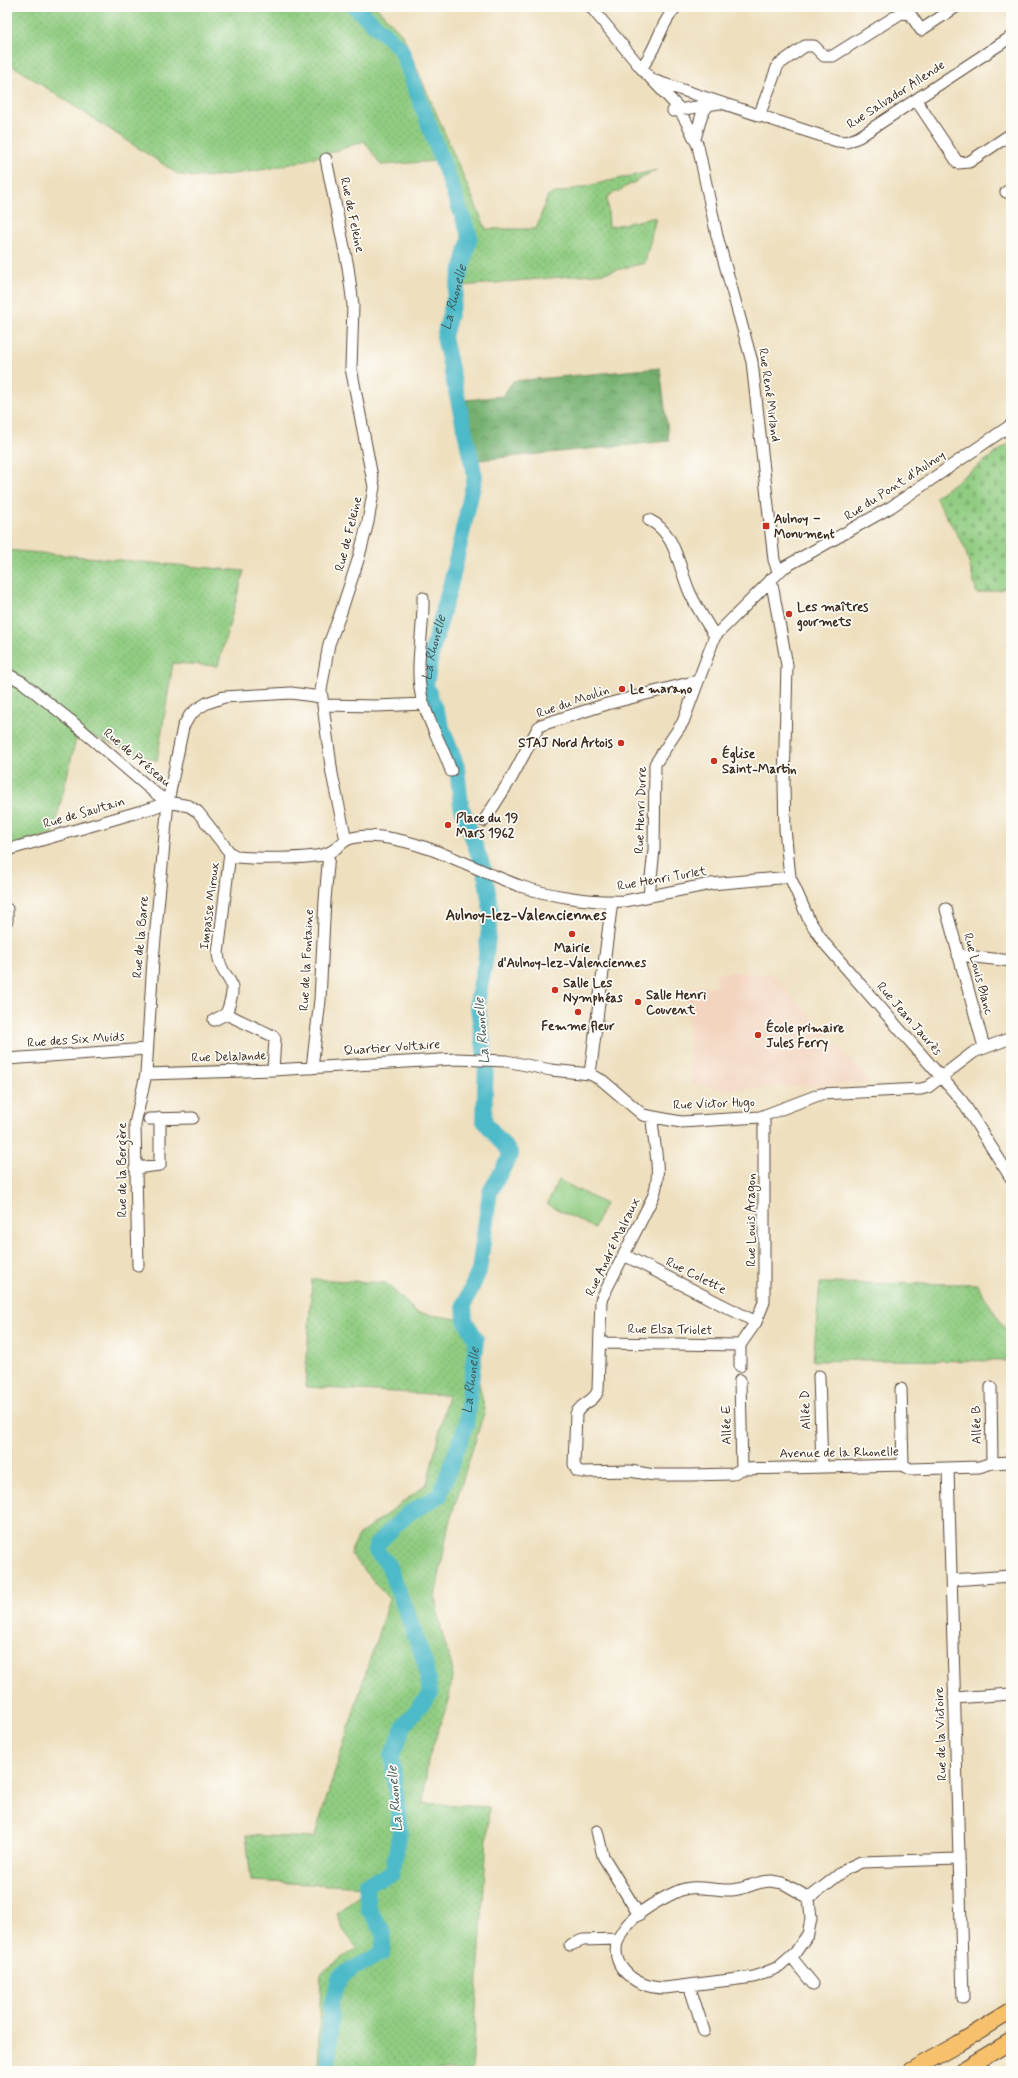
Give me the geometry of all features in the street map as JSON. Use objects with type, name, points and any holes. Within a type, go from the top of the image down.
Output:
[{"type":"highway","points":[[910,2071],[958,2044],[1011,2011]]},
{"type":"highway","points":[[961,2071],[1011,2041]]},
{"type":"street","name":"Rue René Mirland","points":[[591,7],[676,109],[704,178]]},
{"type":"street","points":[[641,68],[650,57],[663,27],[676,7]]},
{"type":"street","points":[[759,116],[778,65],[805,46],[814,46],[824,56],[833,56],[904,12],[910,14],[924,34],[956,7]]},
{"type":"street","name":"Rue Salvador Allende","points":[[655,81],[837,142],[847,142],[856,139],[1011,37]]},
{"type":"street","name":"Rue René Mirland","points":[[641,68],[655,81],[676,109],[695,140],[717,236],[752,362],[775,575],[788,670],[784,785],[785,829],[790,877]]},
{"type":"street","points":[[676,109],[684,98],[694,93]]},
{"type":"street","points":[[916,100],[955,160],[960,164],[969,162],[1011,134]]},
{"type":"street","name":"Rue Salvador Allende","points":[[676,109],[720,103]]},
{"type":"street","name":"Rue René Mirland","points":[[695,140],[702,114],[709,104]]},
{"type":"street","name":"Rue de Feleine","points":[[326,159],[348,267],[353,304],[351,368],[374,487],[368,522],[358,560],[340,616],[329,644],[322,701],[332,774],[346,840]]},
{"type":"street","name":"Rue du Pont d'Aulnoy","points":[[744,607],[775,575],[891,507],[1011,426]]},
{"type":"street","points":[[649,520],[658,526],[671,541],[689,591],[715,636]]},
{"type":"street","points":[[424,598],[424,620],[420,661],[420,690],[424,704],[451,772]]},
{"type":"street","name":"Rue Henri Durre","points":[[649,896],[654,850],[655,764],[683,722],[715,636],[744,607]]},
{"type":"street","name":"Rue de Préseau","points":[[7,674],[22,682],[70,720],[150,789],[168,802],[189,806],[198,812],[230,853]]},
{"type":"street","name":"Rue du Moulin","points":[[484,821],[512,777],[539,727],[601,705],[697,681]]},
{"type":"street","name":"Rue de la Barre","points":[[146,1074],[152,960],[168,802],[182,731],[187,719],[197,709],[207,703],[224,697],[291,694],[322,701],[377,706],[424,704]]},
{"type":"street","name":"Rue de Saultain","points":[[7,850],[168,802]]},
{"type":"street","name":"Rue Henri Turlet","points":[[346,840],[369,836],[408,841],[422,845],[520,885],[548,893],[612,901],[649,896],[711,884],[790,877]]},
{"type":"street","points":[[230,853],[241,858],[314,856],[329,853],[346,840]]},
{"type":"street","name":"Impasse Miroux","points":[[226,1014],[233,995],[232,983],[220,963],[218,954],[230,853]]},
{"type":"street","name":"Rue de la Fontaine","points":[[312,1068],[320,1000],[329,853]]},
{"type":"street","name":"Rue Jean Jaurès","points":[[790,877],[809,920],[828,948],[966,1106],[1010,1176]]},
{"type":"street","points":[[590,1074],[612,901]]},
{"type":"street","points":[[7,909],[7,921]]},
{"type":"street","name":"Rue Louis Blanc","points":[[946,909],[984,1047]]},
{"type":"street","points":[[958,954],[1011,961]]},
{"type":"street","points":[[214,1020],[226,1014],[273,1036],[275,1039],[273,1070]]},
{"type":"street","name":"Rue Victor Hugo","points":[[495,1060],[551,1070],[590,1074],[604,1081],[639,1112],[652,1118],[681,1122],[754,1118],[764,1116],[817,1095],[921,1089],[941,1077],[969,1055],[984,1047],[1011,1038]]},
{"type":"street","name":"Rue des Six Muids","points":[[7,1059],[147,1049]]},
{"type":"street","name":"Quartier Voltaire","points":[[312,1068],[443,1059],[495,1060]]},
{"type":"street","name":"Rue Delalande","points":[[146,1074],[312,1068]]},
{"type":"street","name":"Rue de la Bergère","points":[[138,1266],[135,1168],[136,1118],[146,1074]]},
{"type":"street","name":"Rue Louis Aragon","points":[[756,1322],[764,1299],[764,1116]]},
{"type":"street","points":[[135,1168],[160,1165],[160,1118]]},
{"type":"street","points":[[148,1119],[193,1118]]},
{"type":"street","name":"Rue André Malraux","points":[[598,1390],[601,1300],[653,1197],[656,1187],[657,1155],[652,1118]]},
{"type":"street","name":"Rue Colette","points":[[624,1254],[756,1322]]},
{"type":"street","points":[[740,1366],[740,1345],[756,1322]]},
{"type":"street","name":"Rue Elsa Triolet","points":[[600,1343],[740,1345]]},
{"type":"street","name":"Allée D","points":[[819,1376],[822,1466]]},
{"type":"street","name":"Allée E","points":[[740,1380],[742,1469]]},
{"type":"street","name":"Allée B","points":[[991,1388],[992,1463]]},
{"type":"street","points":[[901,1389],[903,1465]]},
{"type":"street","name":"Avenue de la Rhonelle","points":[[598,1390],[596,1395],[580,1408],[576,1414],[574,1464],[577,1471],[635,1471],[654,1475],[691,1475],[732,1474],[742,1469],[903,1465],[910,1469],[982,1467],[992,1463],[1011,1462]]},
{"type":"street","name":"Rue de la Victoire","points":[[948,1468],[963,1998]]},
{"type":"street","points":[[951,1580],[1011,1576]]},
{"type":"street","points":[[954,1698],[1011,1694]]},
{"type":"street","points":[[597,1831],[603,1856],[639,1915]]},
{"type":"street","points":[[809,1898],[846,1869],[861,1862],[959,1859]]},
{"type":"street","points":[[763,1881],[774,1881],[787,1885],[809,1898],[811,1919],[810,1928],[802,1944],[791,1957],[775,1970],[760,1976],[657,1988],[636,1981],[628,1976],[619,1961],[617,1952],[619,1939],[625,1927],[639,1915],[675,1892],[696,1887],[733,1890],[763,1881]]},
{"type":"street","points":[[570,1945],[583,1940],[619,1939]]},
{"type":"street","points":[[791,1957],[813,1984]]},
{"type":"street","points":[[690,1985],[704,2031]]},
{"type":"shaded area","name":"École primaire Jules Ferry","points":[[735,972],[773,975],[871,1083],[722,1090],[691,1084],[686,987],[717,986],[715,973]]},
{"type":"green space","points":[[7,7],[376,7],[402,34],[486,229],[536,229],[548,195],[657,170],[607,197],[609,227],[656,217],[645,263],[604,273],[452,287],[463,233],[438,161],[381,165],[364,141],[316,157],[267,169],[206,177],[178,174],[7,62]]},
{"type":"green space","points":[[660,368],[669,441],[478,460],[466,400],[503,396],[513,381]]},
{"type":"green space","points":[[1011,442],[1011,587],[977,594],[965,548],[935,497]]},
{"type":"green space","points":[[7,550],[244,571],[218,666],[173,663],[157,761],[78,731],[53,834],[7,846]]},
{"type":"green space","points":[[559,1180],[605,1204],[594,1228],[547,1204]]},
{"type":"green space","points":[[312,1279],[386,1283],[417,1313],[465,1320],[485,1410],[449,1523],[435,1598],[443,1637],[453,1670],[449,1699],[428,1760],[423,1803],[489,1807],[472,2071],[318,2071],[321,1973],[357,1948],[343,1930],[337,1913],[368,1887],[251,1881],[246,1835],[314,1838],[389,1599],[350,1553],[359,1535],[427,1484],[448,1395],[305,1387]]},
{"type":"green space","points":[[820,1283],[977,1284],[1011,1339],[1011,1361],[813,1361]]},
{"type":"waterway","name":"La Rhonelle","points":[[331,2071],[328,2066],[331,2006],[340,1976],[382,1953],[384,1932],[368,1909],[366,1883],[392,1874],[400,1832],[392,1755],[405,1724],[430,1694],[425,1663],[404,1605],[388,1564],[376,1551],[376,1545],[406,1515],[440,1495],[466,1425],[476,1339],[465,1320],[464,1305],[479,1271],[490,1192],[511,1154],[484,1121],[486,1061],[477,1002],[485,963],[491,912],[485,873],[461,806],[457,767],[426,685],[432,651],[450,587],[475,477],[444,337],[470,237],[401,49],[355,7]]},
{"type":"place","name":"Aulnoy – Monument","points":[[766,526]]},
{"type":"place","name":"Les maîtres gourmets","points":[[789,614]]},
{"type":"place","name":"Le marano","points":[[622,689]]},
{"type":"place","name":"STAJ Nord Artois","points":[[621,743]]},
{"type":"place","name":"Église Saint-Martin","points":[[714,761]]},
{"type":"place","name":"Place du 19 Mars 1962","points":[[448,825]]},
{"type":"place","name":"Mairie d'Aulnoy-lez-Valenciennes","points":[[572,934]]},
{"type":"place","name":"Salle Les Nymphéas","points":[[555,990]]},
{"type":"place","name":"Salle Henri Couvent","points":[[638,1002]]},
{"type":"place","name":"Femme fleur","points":[[578,1012]]},
{"type":"place","name":"École primaire Jules Ferry","points":[[758,1035]]},
{"type":"district","name":"Aulnoy-lez-Valenciennes","points":[[526,916]]}]
